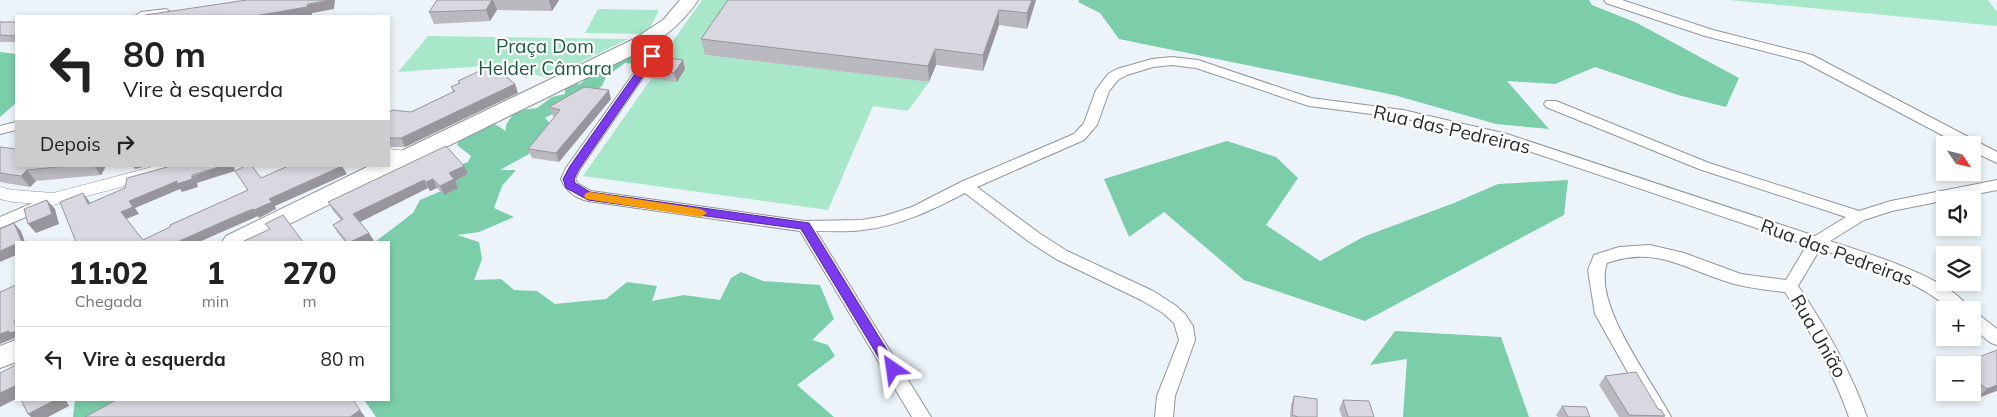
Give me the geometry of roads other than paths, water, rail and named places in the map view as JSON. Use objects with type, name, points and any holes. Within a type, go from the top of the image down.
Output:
[{"type":"main road","points":[[390,165],[537,95],[658,31],[674,18],[689,0]]},
{"type":"main road","points":[[236,241],[386,167]]},
{"type":"main road","points":[[0,358],[15,350]]},
{"type":"street","points":[[1610,0],[1709,33],[1806,58],[1997,158]]},
{"type":"street","points":[[151,15],[177,12]]},
{"type":"street","name":"Rua das Pedreiras","points":[[658,31],[652,56],[568,179],[570,185],[588,196],[805,226],[862,224],[885,221],[917,211],[966,186],[1079,137],[1090,125],[1103,90],[1113,77],[1122,72],[1152,63],[1172,61],[1198,64],[1217,69],[1309,102],[1403,114],[1502,137],[1895,269],[1946,296],[1952,301]]},
{"type":"street","points":[[1551,104],[1704,166],[1859,216]]},
{"type":"street","points":[[0,130],[15,126]]},
{"type":"street","points":[[390,154],[409,156]]},
{"type":"street","points":[[0,223],[53,199],[175,167]]},
{"type":"street","name":"Rua União","points":[[1858,417],[1841,371],[1822,334],[1790,286],[1816,243],[1859,216],[1892,206],[1997,185]]},
{"type":"street","points":[[966,186],[1024,229],[1075,262],[1149,297],[1177,316],[1187,332],[1187,340],[1166,396],[1164,417]]},
{"type":"street","points":[[0,193],[13,196],[53,199]]},
{"type":"street","points":[[805,226],[922,417]]},
{"type":"street","points":[[1662,417],[1604,314],[1596,282],[1596,270],[1600,259],[1620,252],[1653,250],[1679,256],[1725,276],[1747,282],[1790,286]]},
{"type":"street","points":[[1981,325],[1997,338]]},
{"type":"park label","name":"Praça Dom Helder Câmara","points":[[545,57]]}]
